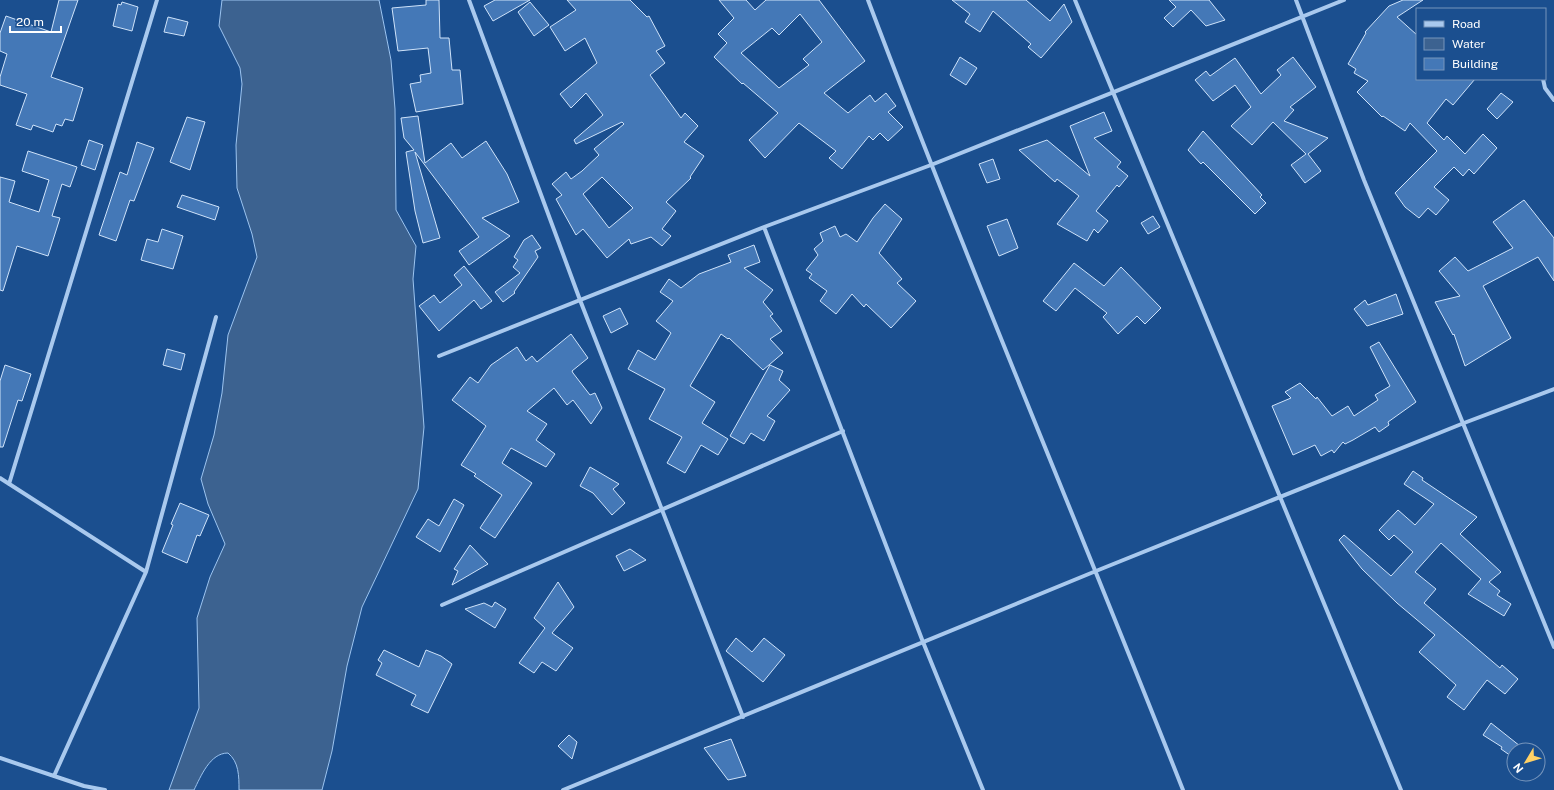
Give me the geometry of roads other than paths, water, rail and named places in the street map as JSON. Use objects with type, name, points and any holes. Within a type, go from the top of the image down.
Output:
[{"type":"street","points":[[9,484],[157,0]]},
{"type":"street","points":[[469,0],[580,300],[743,716]]},
{"type":"street","points":[[868,0],[930,165],[1096,571],[1183,790]]},
{"type":"street","points":[[1075,0],[1401,790]]},
{"type":"street","points":[[1296,0],[1364,180],[1554,647]]},
{"type":"street","points":[[439,356],[764,227],[930,165],[1344,0]]},
{"type":"street","points":[[1543,80],[1545,88],[1554,100]]},
{"type":"street","points":[[764,227],[923,642],[983,790]]},
{"type":"street","points":[[54,776],[146,572],[216,317]]},
{"type":"street","points":[[563,790],[1096,571],[1464,423],[1554,389]]},
{"type":"street","points":[[442,605],[843,431]]},
{"type":"street","points":[[0,478],[146,572]]},
{"type":"street","points":[[0,758],[54,776],[83,788],[106,790]]},
{"type":"water","points":[[222,0],[379,0],[391,60],[395,109],[396,210],[416,246],[413,279],[424,427],[418,489],[362,607],[347,666],[332,751],[322,790],[239,790],[236,765],[228,753],[222,754],[211,761],[203,772],[194,790],[169,790],[199,708],[197,618],[210,577],[225,544],[208,504],[201,479],[214,435],[222,393],[228,335],[257,257],[252,234],[237,188],[236,145],[242,84],[240,68],[219,26]]}]
